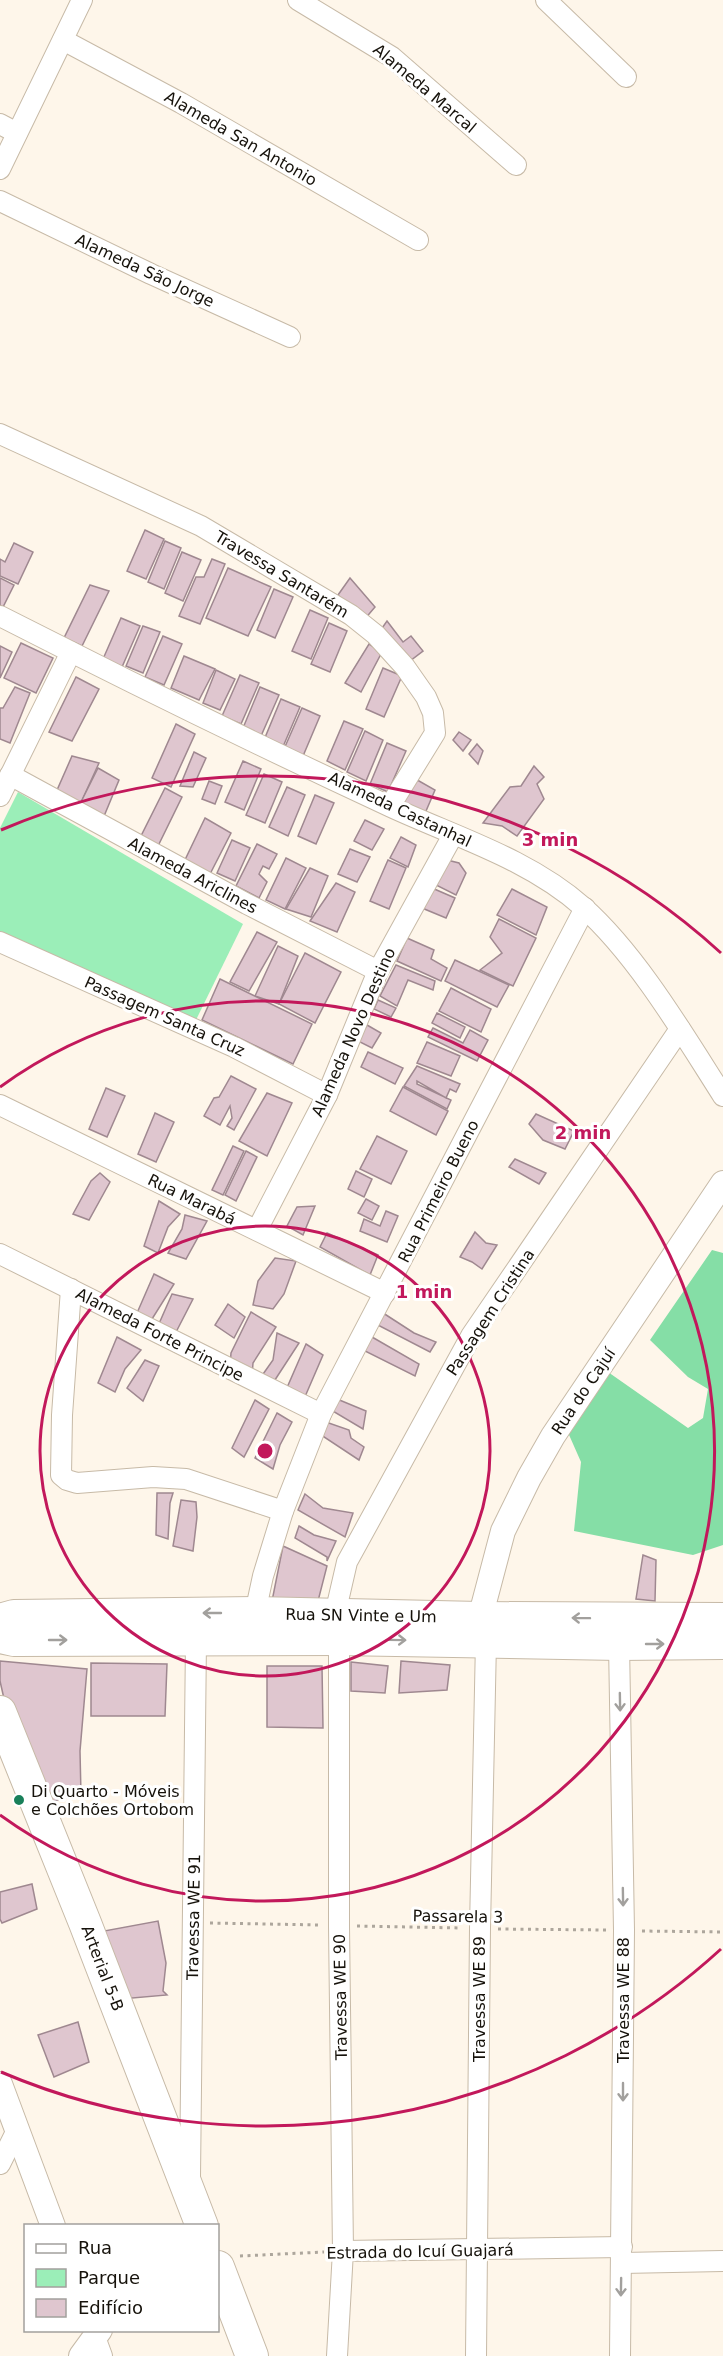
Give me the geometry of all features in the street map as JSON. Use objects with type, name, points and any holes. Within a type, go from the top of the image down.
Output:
[{"type":"main road","name":"Rua SN Vinte e Um","points":[[0,1620],[14,1616],[255,1613],[287,1626]]},
{"type":"main road","name":"Rua SN Vinte e Um","points":[[0,1637],[14,1640],[196,1640],[287,1626],[483,1630],[723,1619]]},
{"type":"main road","name":"Rua SN Vinte e Um","points":[[483,1630],[619,1644],[723,1643]]},
{"type":"main road","name":"Arterial 5-B","points":[[0,1712],[201,2224]]},
{"type":"main road","points":[[225,2262],[252,2356]]},
{"type":"street","name":"Alameda Marcal","points":[[298,0],[392,57],[516,165]]},
{"type":"street","points":[[546,0],[626,77]]},
{"type":"street","points":[[0,170],[9,129],[63,40],[76,2]]},
{"type":"street","name":"Alameda San Antonio","points":[[63,40],[181,103],[418,240]]},
{"type":"street","name":"Alameda São Jorge","points":[[0,201],[151,274],[290,337]]},
{"type":"street","name":"Travessa Santarém","points":[[0,434],[201,526],[351,615],[376,635],[405,667],[426,698],[433,713],[435,733],[390,806]]},
{"type":"street","name":"Alameda Castanhal","points":[[0,616],[390,806],[489,849],[546,879],[585,908],[632,961],[723,1096]]},
{"type":"street","points":[[0,796],[71,652]]},
{"type":"street","name":"Alameda Ariclines","points":[[10,775],[247,904],[378,971]]},
{"type":"street","name":"Alameda Novo Destino","points":[[257,1230],[327,1095],[378,971],[453,835]]},
{"type":"street","name":"Rua Primeiro Bueno","points":[[255,1613],[263,1576],[283,1511],[321,1414],[585,908]]},
{"type":"street","name":"Passagem Santa Cruz","points":[[0,942],[234,1047],[327,1095]]},
{"type":"street","name":"Passagem Cristina","points":[[337,1626],[347,1562],[471,1336],[680,1029]]},
{"type":"street","name":"Rua Marabá","points":[[0,1105],[385,1293]]},
{"type":"street","name":"Rua do Cajuí","points":[[483,1630],[503,1531],[529,1478],[553,1436],[723,1183]]},
{"type":"street","name":"Alameda Forte Principe","points":[[0,1254],[321,1414]]},
{"type":"street","points":[[71,1289],[62,1414],[62,1475],[67,1480],[77,1483],[153,1478],[186,1479],[283,1511]]},
{"type":"street","name":"Travessa WE 90","points":[[337,1626],[343,2251],[337,2356]]},
{"type":"street","name":"Travessa WE 89","points":[[476,2356],[483,1630]]},
{"type":"street","name":"Travessa WE 91","points":[[190,2193],[196,1640]]},
{"type":"street","name":"Travessa WE 88","points":[[619,1644],[624,1930],[620,2356]]},
{"type":"street","points":[[0,2084],[6,2147],[52,2224]]},
{"type":"street","name":"Estrada do Icuí Guajará","points":[[343,2251],[477,2250],[723,2260]]},
{"type":"path","name":"Passarela 3","points":[[194,1923],[723,1932]]},
{"type":"path","name":"Estrada do Icuí Guajará","points":[[225,2262],[343,2251]]},
{"type":"green space","points":[[18,792],[243,924],[194,1024],[0,935],[0,828]]},
{"type":"green space","points":[[712,1250],[723,1253],[723,1545],[693,1555],[574,1531],[581,1462],[566,1428],[608,1372],[688,1428],[703,1418],[708,1389],[688,1377],[650,1340]]},
{"type":"building","points":[[145,530],[164,539],[146,579],[127,571]]},
{"type":"building","points":[[165,541],[181,548],[164,589],[148,582]]},
{"type":"building","points":[[14,543],[33,552],[18,584],[0,576],[0,559],[5,562]]},
{"type":"building","points":[[182,552],[201,560],[183,601],[165,593]]},
{"type":"building","points":[[212,559],[225,564],[200,624],[179,616],[196,577],[204,577]]},
{"type":"building","points":[[228,568],[271,587],[248,636],[206,618]]},
{"type":"building","points":[[0,578],[14,585],[3,607],[0,606]]},
{"type":"building","points":[[350,578],[375,607],[364,620],[338,595]]},
{"type":"building","points":[[90,585],[109,591],[82,646],[64,638]]},
{"type":"building","points":[[274,589],[293,597],[275,638],[257,630]]},
{"type":"building","points":[[310,610],[328,618],[311,659],[292,651]]},
{"type":"building","points":[[121,618],[140,626],[122,667],[103,659]]},
{"type":"building","points":[[387,621],[403,642],[411,636],[423,651],[406,664],[380,631]]},
{"type":"building","points":[[329,623],[347,631],[330,672],[311,664]]},
{"type":"building","points":[[143,626],[160,632],[143,673],[126,666]]},
{"type":"building","points":[[163,636],[182,644],[164,685],[145,677]]},
{"type":"building","points":[[21,643],[53,658],[36,693],[4,678]]},
{"type":"building","points":[[369,644],[382,652],[361,692],[345,683]]},
{"type":"building","points":[[0,646],[12,652],[0,678]]},
{"type":"building","points":[[184,656],[215,669],[199,700],[171,688]]},
{"type":"building","points":[[383,668],[402,676],[384,717],[366,709]]},
{"type":"building","points":[[216,670],[235,679],[220,710],[203,703]]},
{"type":"building","points":[[240,675],[259,683],[241,724],[222,716]]},
{"type":"building","points":[[76,677],[99,689],[72,741],[49,732]]},
{"type":"building","points":[[15,687],[30,693],[10,743],[0,739],[0,708],[3,708]]},
{"type":"building","points":[[260,687],[279,695],[261,736],[243,728]]},
{"type":"building","points":[[281,699],[300,707],[282,749],[264,740]]},
{"type":"building","points":[[302,708],[320,716],[303,756],[284,749]]},
{"type":"building","points":[[344,721],[363,729],[345,770],[327,761]]},
{"type":"building","points":[[176,724],[195,734],[171,787],[152,778]]},
{"type":"building","points":[[365,731],[383,740],[366,781],[347,772]]},
{"type":"building","points":[[459,732],[471,740],[463,751],[453,740]]},
{"type":"building","points":[[387,743],[406,751],[388,792],[370,784]]},
{"type":"building","points":[[477,744],[483,751],[478,764],[469,754]]},
{"type":"building","points":[[194,752],[206,758],[193,787],[180,786]]},
{"type":"building","points":[[72,756],[99,763],[78,809],[54,797]]},
{"type":"building","points":[[243,761],[261,769],[244,810],[225,802]]},
{"type":"building","points":[[534,766],[544,777],[537,784],[544,799],[517,836],[502,826],[483,823],[510,787],[521,786]]},
{"type":"building","points":[[98,768],[119,780],[102,821],[76,812]]},
{"type":"building","points":[[264,774],[282,782],[265,823],[246,815]]},
{"type":"building","points":[[412,777],[435,790],[423,818],[398,806]]},
{"type":"building","points":[[209,781],[222,786],[215,804],[202,799]]},
{"type":"building","points":[[287,787],[305,795],[288,836],[269,827]]},
{"type":"building","points":[[165,788],[182,797],[157,848],[139,840]]},
{"type":"building","points":[[315,795],[334,803],[316,844],[298,836]]},
{"type":"building","points":[[205,818],[231,833],[209,876],[184,862]]},
{"type":"building","points":[[365,820],[384,829],[372,850],[354,841]]},
{"type":"building","points":[[401,837],[416,845],[408,867],[390,858]]},
{"type":"building","points":[[232,840],[250,848],[235,881],[217,873]]},
{"type":"building","points":[[257,844],[277,854],[269,869],[263,866],[259,874],[267,882],[259,898],[236,886]]},
{"type":"building","points":[[350,849],[370,857],[357,882],[338,874]]},
{"type":"building","points":[[286,858],[306,868],[285,909],[266,900]]},
{"type":"building","points":[[388,860],[406,868],[389,909],[370,901]]},
{"type":"building","points":[[447,860],[459,863],[466,873],[456,895],[434,884]]},
{"type":"building","points":[[310,868],[328,876],[311,917],[286,909]]},
{"type":"building","points":[[336,883],[355,892],[337,932],[310,921]]},
{"type":"building","points":[[432,888],[455,898],[446,918],[422,908]]},
{"type":"building","points":[[512,889],[547,907],[536,935],[497,915]]},
{"type":"building","points":[[499,919],[536,938],[513,986],[480,970],[502,953],[490,937]]},
{"type":"building","points":[[257,932],[277,942],[249,991],[230,982]]},
{"type":"building","points":[[407,938],[434,950],[431,959],[447,968],[441,981],[397,961]]},
{"type":"building","points":[[278,946],[298,956],[279,1004],[255,996]]},
{"type":"building","points":[[305,953],[341,972],[315,1023],[279,1004]]},
{"type":"building","points":[[455,960],[509,985],[497,1007],[445,981]]},
{"type":"building","points":[[396,965],[435,981],[433,990],[408,980],[397,1006],[380,996]]},
{"type":"building","points":[[220,979],[312,1024],[293,1064],[202,1020]]},
{"type":"building","points":[[451,988],[491,1009],[481,1032],[439,1011]]},
{"type":"building","points":[[378,1000],[396,1008],[391,1017],[374,1009]]},
{"type":"building","points":[[437,1013],[465,1027],[460,1038],[432,1023]]},
{"type":"building","points":[[367,1025],[381,1033],[372,1048],[358,1041]]},
{"type":"building","points":[[433,1028],[463,1043],[470,1030],[488,1040],[477,1061],[428,1037]]},
{"type":"building","points":[[427,1042],[460,1056],[451,1076],[417,1063]]},
{"type":"building","points":[[368,1052],[403,1068],[395,1084],[361,1067]]},
{"type":"building","points":[[417,1066],[460,1084],[456,1092],[450,1089],[446,1098],[451,1100],[447,1109],[404,1086]],"holes":[[[417,1081],[443,1096],[417,1084]]]},
{"type":"building","points":[[231,1076],[256,1089],[234,1130],[227,1126],[232,1118],[230,1106],[220,1125],[204,1116],[214,1098],[219,1097]]},
{"type":"building","points":[[403,1087],[448,1111],[436,1135],[390,1111]]},
{"type":"building","points":[[106,1088],[125,1096],[107,1137],[89,1129]]},
{"type":"building","points":[[267,1093],[292,1103],[267,1156],[239,1141]]},
{"type":"building","points":[[155,1113],[174,1122],[156,1162],[138,1154]]},
{"type":"building","points":[[536,1114],[574,1131],[565,1149],[543,1140],[529,1124]]},
{"type":"building","points":[[377,1136],[407,1151],[391,1184],[360,1169]]},
{"type":"building","points":[[233,1146],[244,1151],[223,1195],[212,1190]]},
{"type":"building","points":[[246,1151],[257,1157],[236,1201],[225,1195]]},
{"type":"building","points":[[515,1159],[546,1173],[539,1184],[509,1167]]},
{"type":"building","points":[[356,1171],[372,1179],[364,1197],[348,1189]]},
{"type":"building","points":[[100,1173],[110,1182],[89,1220],[73,1214],[91,1181]]},
{"type":"building","points":[[366,1199],[379,1206],[372,1220],[358,1213]]},
{"type":"building","points":[[159,1201],[180,1214],[168,1227],[158,1253],[144,1246]]},
{"type":"building","points":[[315,1206],[303,1235],[287,1226],[297,1207]]},
{"type":"building","points":[[386,1211],[398,1216],[387,1242],[360,1231],[364,1219],[380,1226]]},
{"type":"building","points":[[185,1215],[207,1221],[186,1259],[168,1253],[182,1229]]},
{"type":"building","points":[[475,1232],[486,1243],[497,1245],[482,1269],[460,1257]]},
{"type":"building","points":[[327,1233],[378,1255],[370,1275],[320,1247]]},
{"type":"building","points":[[275,1258],[296,1261],[284,1294],[273,1309],[253,1305],[258,1281]]},
{"type":"building","points":[[154,1274],[174,1284],[152,1319],[137,1313]]},
{"type":"building","points":[[172,1294],[193,1299],[174,1336],[158,1326]]},
{"type":"building","points":[[228,1304],[245,1317],[234,1338],[215,1325]]},
{"type":"building","points":[[380,1311],[414,1333],[436,1342],[430,1352],[372,1322]]},
{"type":"building","points":[[251,1312],[276,1327],[253,1363],[252,1376],[230,1366],[231,1353]]},
{"type":"building","points":[[277,1333],[299,1343],[271,1386],[261,1377],[273,1360]]},
{"type":"building","points":[[117,1337],[141,1350],[125,1369],[115,1392],[98,1383]]},
{"type":"building","points":[[372,1337],[419,1364],[415,1376],[363,1350]]},
{"type":"building","points":[[306,1344],[323,1355],[304,1399],[286,1390]]},
{"type":"building","points":[[145,1360],[159,1366],[143,1401],[127,1388]]},
{"type":"building","points":[[337,1399],[366,1411],[363,1429],[331,1410]]},
{"type":"building","points":[[255,1400],[269,1409],[244,1457],[232,1448]]},
{"type":"building","points":[[277,1413],[292,1422],[280,1445],[273,1469],[255,1458]]},
{"type":"building","points":[[323,1421],[349,1430],[351,1438],[364,1447],[359,1460],[318,1433]]},
{"type":"building","points":[[157,1493],[173,1493],[170,1503],[168,1539],[156,1535]]},
{"type":"building","points":[[305,1494],[323,1508],[353,1513],[345,1537],[298,1510]]},
{"type":"building","points":[[181,1500],[196,1502],[197,1517],[193,1551],[173,1546]]},
{"type":"building","points":[[299,1526],[314,1535],[336,1541],[327,1561],[327,1557],[295,1538]]},
{"type":"building","points":[[283,1546],[327,1566],[318,1601],[272,1601]]},
{"type":"building","points":[[643,1555],[656,1560],[655,1601],[636,1599]]},
{"type":"building","points":[[0,1661],[87,1669],[80,1751],[81,1795],[44,1803],[5,1703],[0,1681]]},
{"type":"building","points":[[401,1661],[450,1665],[447,1690],[399,1693]]},
{"type":"building","points":[[351,1662],[388,1666],[385,1693],[351,1691]]},
{"type":"building","points":[[91,1663],[167,1664],[165,1716],[91,1716]]},
{"type":"building","points":[[267,1666],[322,1666],[323,1728],[267,1727]]},
{"type":"building","points":[[32,1884],[37,1909],[2,1923],[0,1892]]},
{"type":"building","points":[[158,1921],[166,1963],[163,1991],[167,1995],[121,1999],[104,1931]]},
{"type":"building","points":[[78,2022],[89,2062],[54,2077],[38,2035]]},
{"type":"place","name":"Di Quarto - Móveis e Colchões Ortobom","points":[[19,1800]]}]
